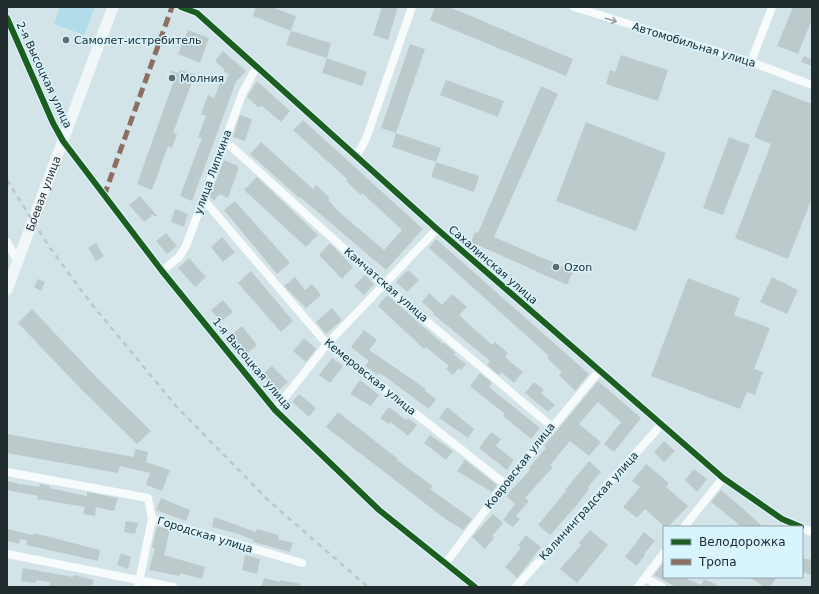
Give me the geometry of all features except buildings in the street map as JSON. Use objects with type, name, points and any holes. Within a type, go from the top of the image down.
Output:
[{"type":"main road","name":"Боевая улица","points":[[7,290],[113,7]]},
{"type":"street","name":"Сахалинская улица","points":[[181,7],[197,13],[256,68],[437,229],[722,478],[782,519],[799,526]]},
{"type":"street","points":[[356,157],[366,139],[412,7]]},
{"type":"street","name":"Автомобильная улица","points":[[574,7],[751,62],[812,85]]},
{"type":"street","points":[[751,62],[772,7]]},
{"type":"street","name":"2-я Высоцкая улица","points":[[7,18],[53,123],[63,141]]},
{"type":"street","name":"улица Липкина","points":[[162,271],[179,257],[186,246],[224,140],[243,92],[256,68]]},
{"type":"street","name":"Камчатская улица","points":[[224,140],[384,285],[551,426]]},
{"type":"street","name":"1-я Высоцкая улица","points":[[63,141],[162,271],[274,410],[379,510],[475,587]]},
{"type":"street","name":"Кемеровская улица","points":[[203,199],[327,344],[505,484]]},
{"type":"street","points":[[274,410],[327,344],[437,229]]},
{"type":"street","points":[[7,242],[18,262]]},
{"type":"street","name":"Ковровская улица","points":[[445,564],[551,426],[600,370]]},
{"type":"street","name":"Калининградская улица","points":[[516,587],[662,424]]},
{"type":"street","name":"Городская улица","points":[[7,472],[148,498],[152,519],[302,563]]},
{"type":"street","points":[[685,526],[722,478]]},
{"type":"street","points":[[138,584],[152,519]]},
{"type":"street","points":[[7,554],[138,584],[173,587]]},
{"type":"street","points":[[638,587],[663,554]]},
{"type":"street","points":[[644,578],[662,587]]},
{"type":"shaded area","points":[[60,7],[95,7],[84,35],[54,24]]},
{"type":"railway","points":[[7,180],[48,245],[90,302],[176,406],[269,501],[368,587]]},
{"type":"marked path","points":[[104,196],[172,7]]},
{"type":"cycle path","points":[[181,7],[197,13],[437,229],[723,478],[782,519],[799,526]]},
{"type":"cycle path","points":[[7,18],[53,123],[63,141],[162,271],[275,410],[379,510],[475,587]]},
{"type":"place","name":"Самолет-истребитель","points":[[66,40]]},
{"type":"place","name":"Молния","points":[[172,78]]},
{"type":"place","name":"Ozon","points":[[556,267]]}]
